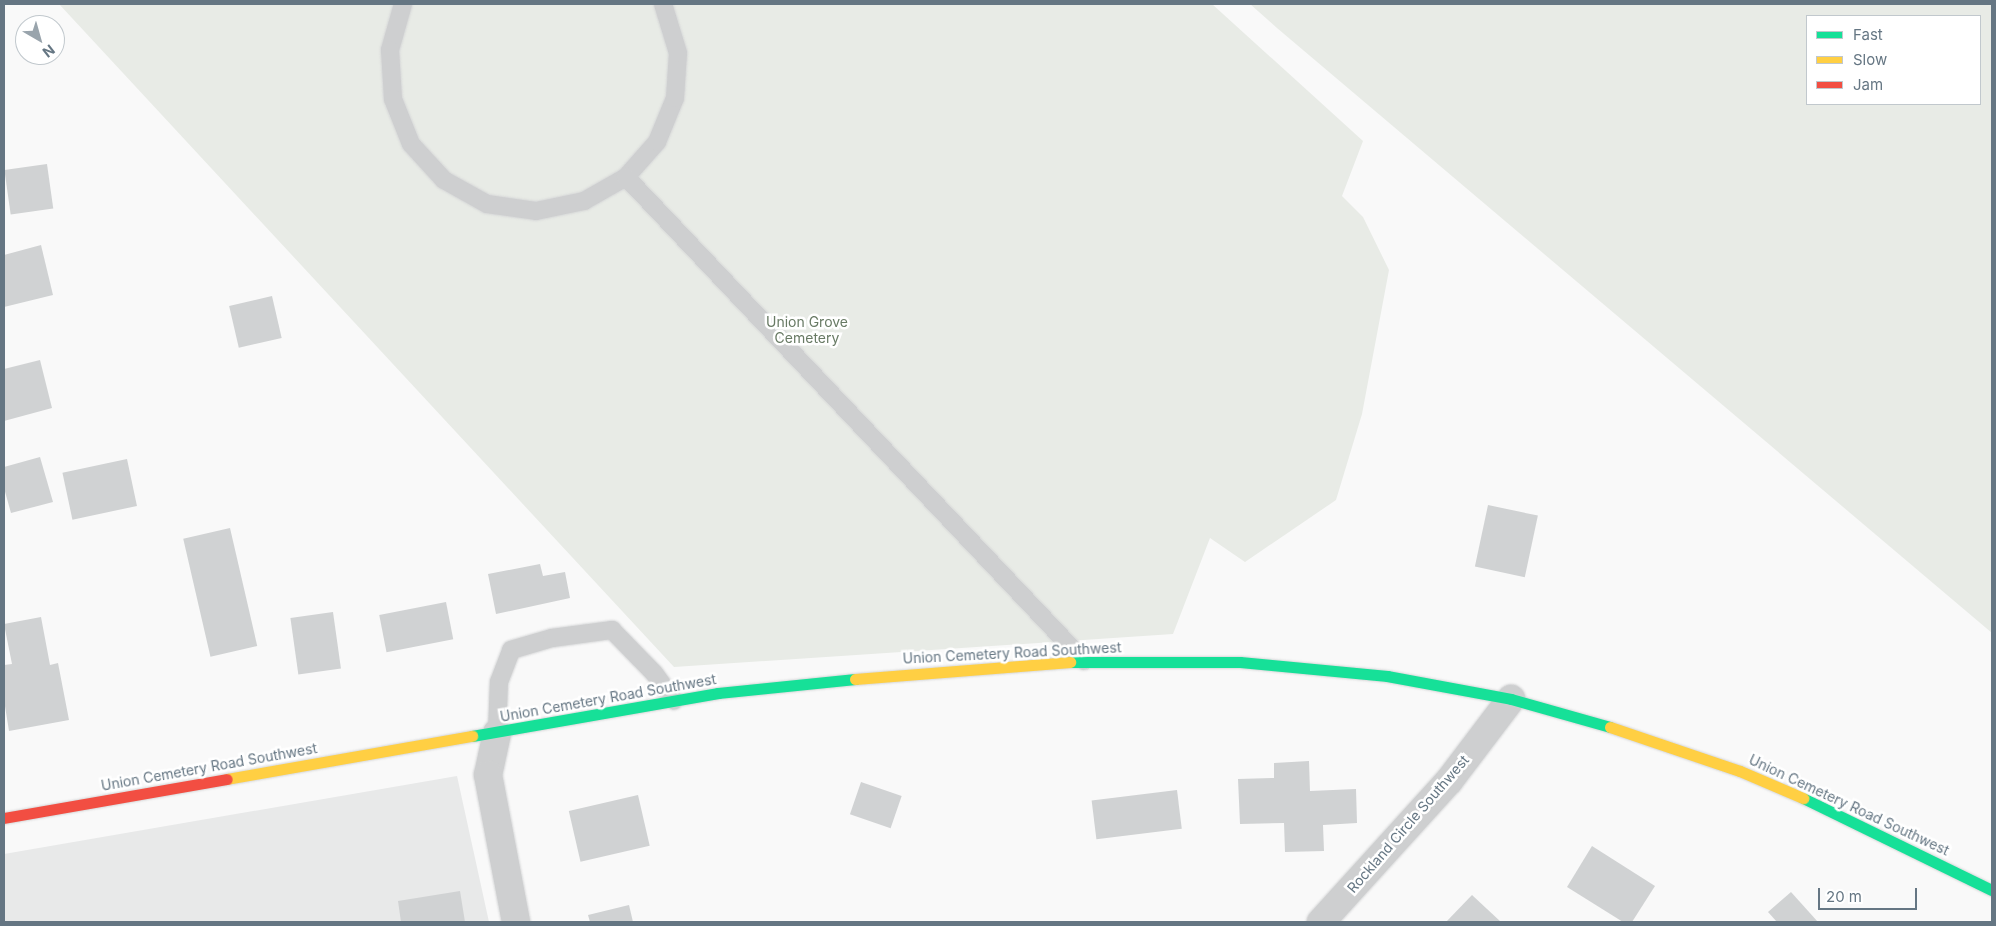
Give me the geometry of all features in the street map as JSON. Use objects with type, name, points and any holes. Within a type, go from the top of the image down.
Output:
[{"type":"street","name":"Union Cemetery Road Southwest","points":[[4,818],[718,693],[934,670],[1084,661],[1240,662],[1386,676],[1511,699],[1643,737],[1740,771],[1814,803],[1992,890]]},
{"type":"street","name":"Rockland Circle Southwest","points":[[1321,922],[1449,782],[1511,699]]},
{"type":"street","points":[[497,733],[488,776],[516,922]]},
{"type":"lane","points":[[403,4],[390,50],[393,99],[411,144],[444,180],[487,204],[536,211],[584,201],[626,177],[657,142],[674,98],[678,53],[664,4]]},
{"type":"lane","points":[[626,177],[1084,661]]},
{"type":"lane","points":[[497,733],[498,682],[511,650],[552,638],[612,630],[654,673],[674,701]]},
{"type":"shaded area","points":[[457,776],[489,922],[4,922],[4,854]]},
{"type":"green space","name":"Union Grove Cemetery","points":[[59,4],[1212,4],[1363,141],[1342,196],[1363,217],[1389,270],[1362,414],[1336,500],[1245,562],[1210,538],[1173,634],[674,667]]},
{"type":"green space","points":[[1250,4],[1992,4],[1992,633],[1277,28]]},
{"type":"building","points":[[47,164],[53,209],[11,215],[4,170]]},
{"type":"building","points":[[41,245],[53,295],[4,307],[4,255]]},
{"type":"building","points":[[272,296],[282,338],[239,348],[229,306]]},
{"type":"building","points":[[40,360],[52,408],[4,421],[4,369]]},
{"type":"building","points":[[40,457],[53,502],[11,513],[4,488],[4,467]]},
{"type":"building","points":[[127,459],[137,506],[72,520],[62,473]]},
{"type":"building","points":[[1488,505],[1538,516],[1525,577],[1475,567]]},
{"type":"building","points":[[230,528],[257,646],[210,657],[183,539]]},
{"type":"building","points":[[540,564],[543,576],[565,572],[570,598],[496,614],[488,574]]},
{"type":"building","points":[[446,602],[453,639],[387,652],[379,615]]},
{"type":"building","points":[[333,612],[341,668],[298,674],[290,618]]},
{"type":"building","points":[[41,617],[50,665],[58,663],[69,720],[9,731],[4,700],[4,665],[12,664],[4,624]]},
{"type":"building","points":[[1309,761],[1310,791],[1356,789],[1357,823],[1323,825],[1324,851],[1285,852],[1284,823],[1240,824],[1238,779],[1274,778],[1274,763]]},
{"type":"building","points":[[861,782],[902,796],[891,828],[850,814]]},
{"type":"building","points":[[1177,790],[1182,829],[1096,839],[1092,800]]},
{"type":"building","points":[[638,795],[650,846],[581,862],[569,811]]},
{"type":"building","points":[[1592,846],[1655,886],[1632,922],[1623,922],[1567,887]]},
{"type":"building","points":[[460,891],[465,922],[401,922],[398,901]]},
{"type":"building","points":[[1791,892],[1818,922],[1777,922],[1768,912]]},
{"type":"building","points":[[1472,895],[1501,922],[1446,922]]},
{"type":"building","points":[[629,905],[633,922],[590,922],[588,915]]},
{"type":"traffic: fast","points":[[1070,662],[1240,662],[1387,676],[1511,699],[1610,727]]},
{"type":"traffic: fast","points":[[472,736],[718,693],[855,679]]},
{"type":"traffic: fast","points":[[1803,798],[1992,890]]},
{"type":"traffic: slow","points":[[855,679],[1070,662]]},
{"type":"traffic: slow","points":[[1610,727],[1740,771],[1803,798]]},
{"type":"traffic: slow","points":[[227,779],[472,736]]},
{"type":"traffic: jam","points":[[4,818],[227,779]]}]
